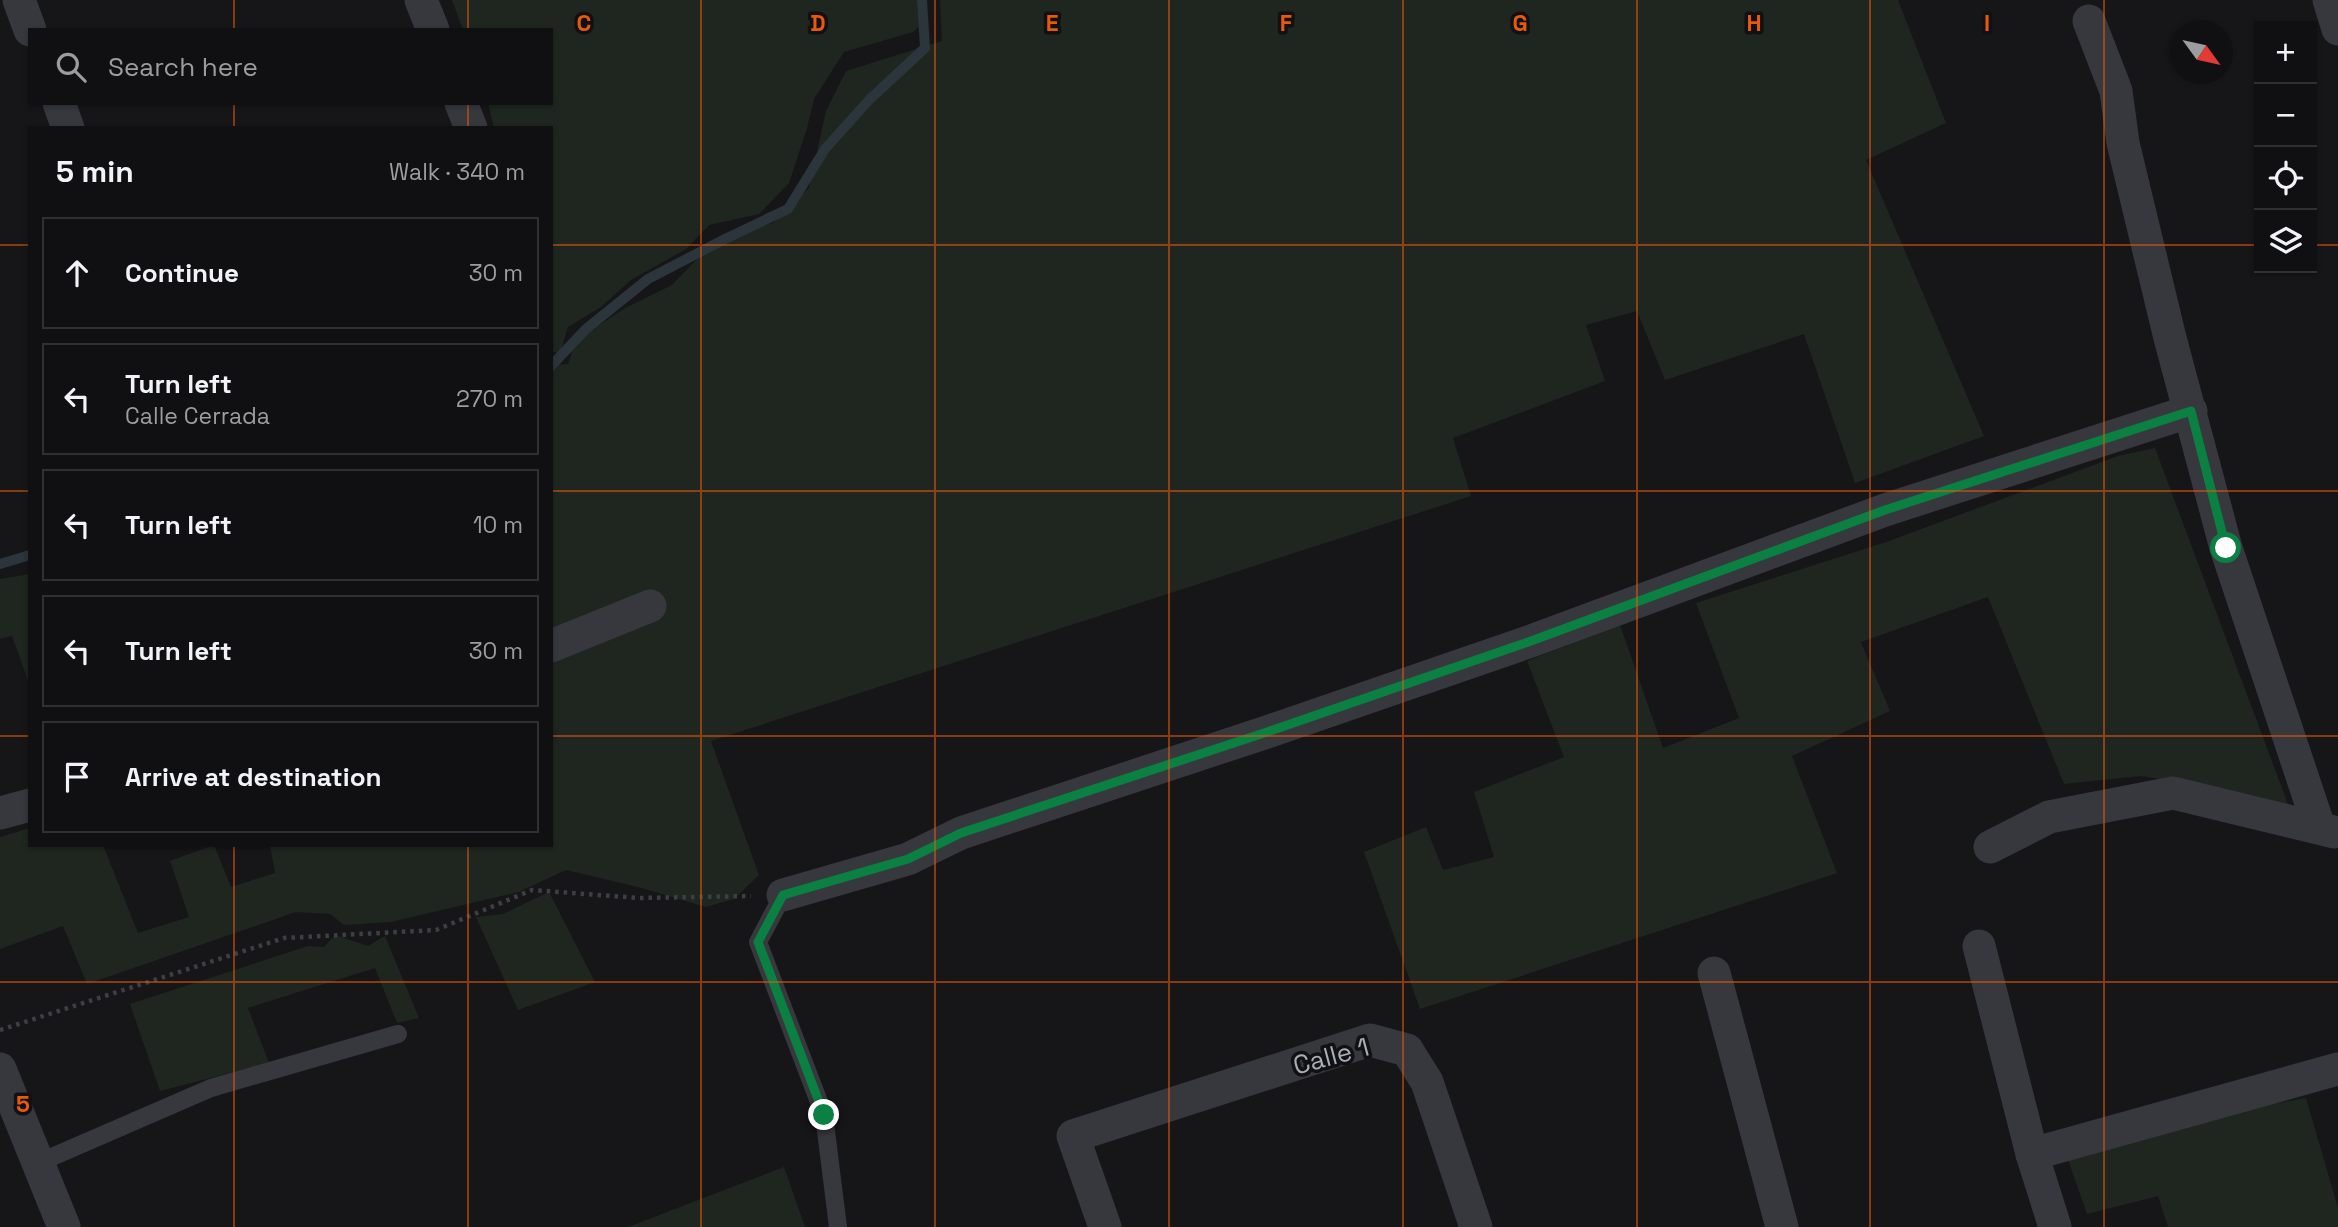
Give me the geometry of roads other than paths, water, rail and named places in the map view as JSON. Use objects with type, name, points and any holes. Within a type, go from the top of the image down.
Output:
[{"type":"street","points":[[19,0],[29,28]]},
{"type":"street","points":[[421,0],[432,28]]},
{"type":"street","points":[[2329,0],[2338,29]]},
{"type":"street","points":[[2089,21],[2116,91],[2123,143],[2170,338],[2226,548],[2328,830]]},
{"type":"street","points":[[60,105],[67,126]]},
{"type":"street","points":[[462,105],[470,126]]},
{"type":"street","points":[[783,895],[908,859],[961,833],[1531,641],[1885,510],[2191,411]]},
{"type":"street","points":[[553,645],[650,606]]},
{"type":"street","points":[[1990,847],[2049,817],[2173,793],[2328,830]]},
{"type":"street","points":[[0,813],[28,806]]},
{"type":"street","points":[[1979,946],[2032,1154],[2055,1227]]},
{"type":"street","points":[[1714,973],[1782,1227]]},
{"type":"street","name":"Calle 1","points":[[1105,1227],[1073,1136],[1370,1040],[1407,1050],[1427,1082],[1476,1227]]},
{"type":"street","points":[[0,1069],[64,1227]]},
{"type":"street","points":[[2032,1154],[2338,1069]]},
{"type":"lane","points":[[783,895],[758,942],[824,1115],[838,1227]]},
{"type":"lane","points":[[38,1163],[211,1088],[398,1034]]},
{"type":"waterway","points":[[553,364],[586,329],[648,279],[788,209],[825,149],[869,100],[925,48],[922,0]]},
{"type":"waterway","points":[[0,564],[28,556]]}]
